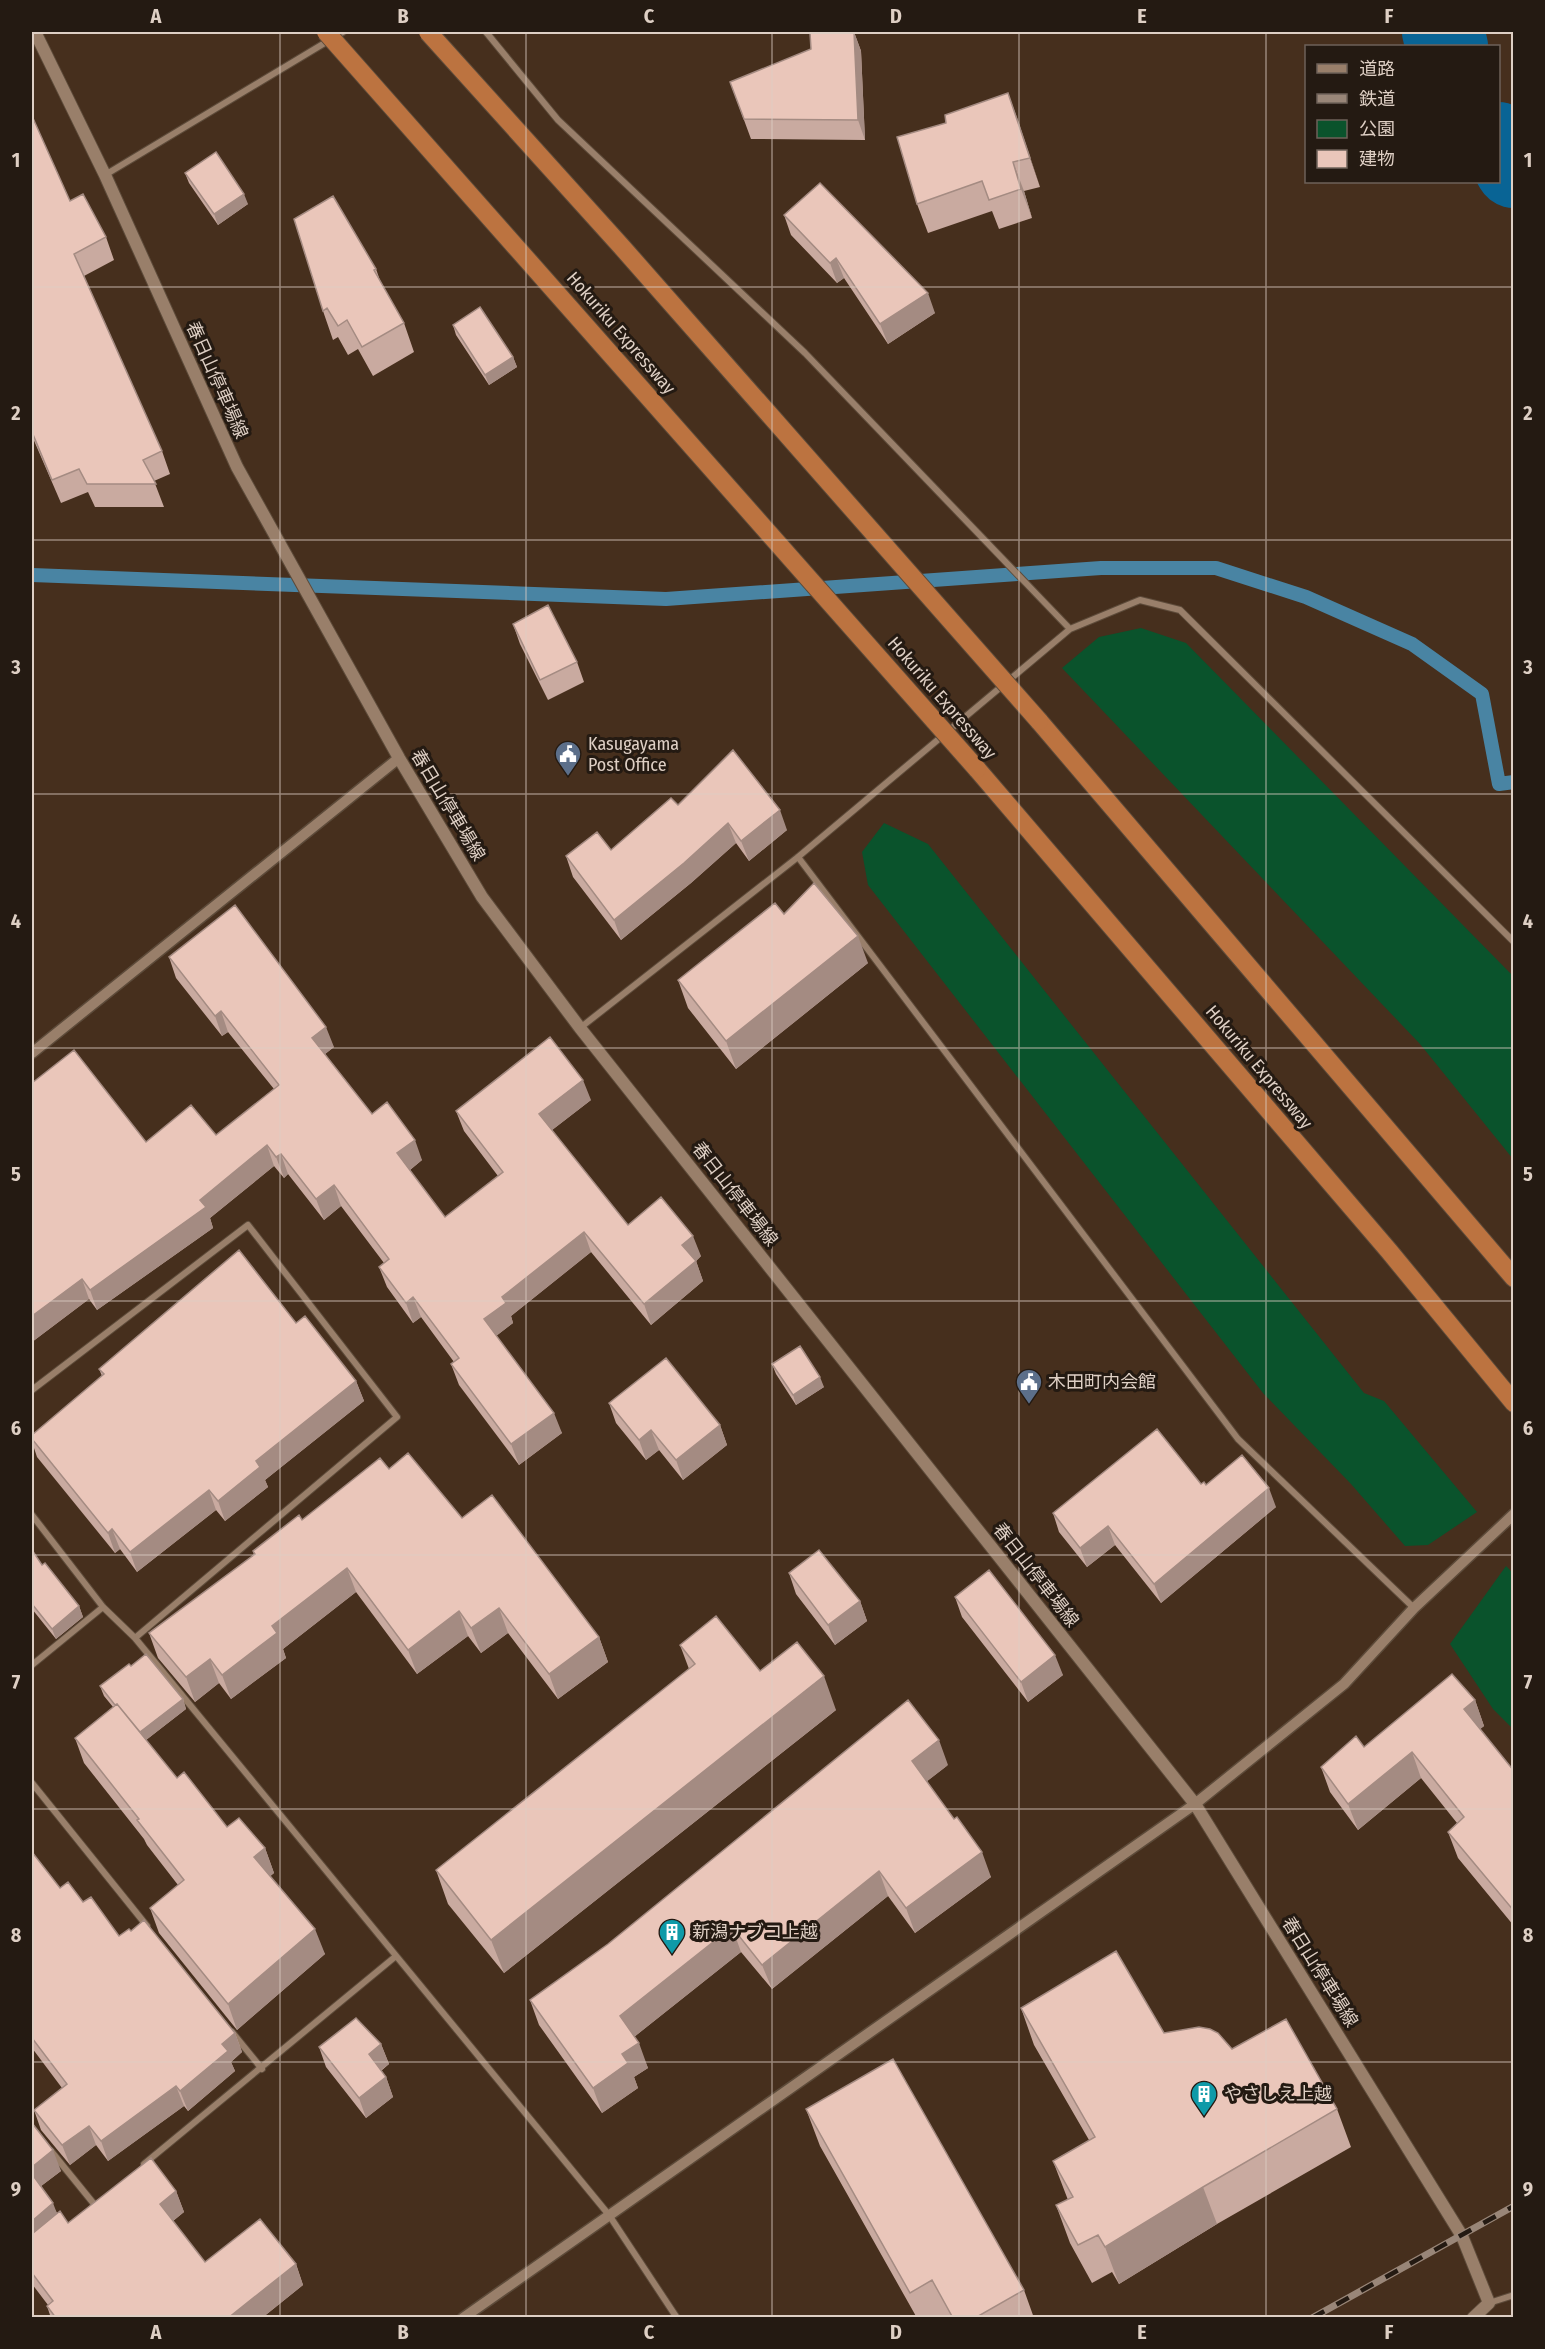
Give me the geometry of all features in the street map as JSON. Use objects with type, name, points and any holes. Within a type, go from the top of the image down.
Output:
[{"type":"highway","name":"Hokuriku Expressway","points":[[326,32],[977,769],[1389,1251],[1514,1403]]},
{"type":"highway","points":[[428,32],[621,246],[1040,720],[1514,1278]]},
{"type":"main road","name":"春日山停車場線","points":[[34,32],[105,175],[237,467],[399,758],[482,897],[580,1028],[1195,1804],[1462,2236],[1489,2302]]},
{"type":"main road","points":[[1473,2318],[1489,2302]]},
{"type":"street","points":[[105,175],[343,32]]},
{"type":"street","points":[[486,32],[558,120],[805,353],[1070,629]]},
{"type":"street","points":[[580,1028],[798,857],[1070,629],[1140,600],[1180,610],[1514,942]]},
{"type":"street","points":[[32,1053],[399,758]]},
{"type":"street","points":[[798,857],[1238,1439],[1414,1608]]},
{"type":"street","points":[[32,1390],[248,1225],[397,1417],[135,1638]]},
{"type":"street","points":[[464,2318],[1195,1804],[1344,1684],[1414,1608],[1514,1514]]},
{"type":"street","points":[[32,1515],[104,1607],[135,1638],[609,2215],[677,2318]]},
{"type":"street","points":[[32,1665],[104,1607]]},
{"type":"street","points":[[32,1784],[150,1931]]},
{"type":"street","points":[[141,2167],[396,1956]]},
{"type":"street","points":[[225,2023],[262,2069]]},
{"type":"street","points":[[45,2144],[94,2204]]},
{"type":"street","points":[[85,2211],[104,2197]]},
{"type":"street","points":[[1489,2302],[1514,2295]]},
{"type":"green space","points":[[1141,628],[1186,643],[1513,976],[1513,1159],[1420,1044],[1062,668],[1099,637]]},
{"type":"green space","points":[[884,823],[928,844],[1364,1393],[1384,1401],[1477,1512],[1428,1545],[1405,1546],[1351,1484],[1263,1393],[868,885],[862,852]]},
{"type":"green space","points":[[1506,1566],[1514,1574],[1513,1729],[1493,1709],[1450,1644]]},
{"type":"building","points":[[854,32],[858,120],[744,119],[730,82],[811,49],[810,33]]},
{"type":"building","points":[[1008,93],[1030,158],[1013,162],[1021,189],[989,200],[982,181],[917,204],[897,137],[946,123],[945,115]]},
{"type":"building","points":[[32,116],[70,201],[83,194],[106,237],[74,254],[162,451],[143,460],[156,484],[87,484],[79,469],[52,480],[32,432]]},
{"type":"building","points":[[216,152],[244,194],[214,214],[185,173]]},
{"type":"building","points":[[820,183],[928,293],[880,324],[836,258],[830,263],[784,215]]},
{"type":"building","points":[[333,196],[376,269],[374,270],[404,323],[362,347],[347,320],[338,326],[327,308],[323,311],[294,219]]},
{"type":"building","points":[[480,307],[513,357],[485,375],[453,325]]},
{"type":"building","points":[[548,605],[577,662],[540,680],[513,624]]},
{"type":"building","points":[[733,750],[780,810],[741,841],[728,823],[684,863],[614,920],[566,856],[597,832],[611,850],[671,798],[678,805]]},
{"type":"building","points":[[814,883],[858,936],[726,1041],[678,980],[775,903],[784,914]]},
{"type":"building","points":[[235,905],[326,1027],[312,1038],[372,1114],[387,1102],[415,1140],[397,1153],[445,1217],[503,1172],[456,1111],[550,1037],[583,1080],[539,1114],[628,1225],[661,1197],[693,1236],[682,1245],[696,1261],[644,1304],[584,1232],[502,1297],[506,1303],[484,1319],[554,1413],[511,1444],[451,1364],[459,1358],[413,1297],[406,1303],[379,1267],[389,1259],[334,1185],[316,1199],[281,1154],[276,1157],[267,1145],[200,1200],[206,1207],[90,1290],[82,1279],[32,1316],[32,1083],[74,1050],[146,1142],[191,1105],[216,1135],[279,1085],[221,1011],[215,1016],[169,957]]},
{"type":"building","points":[[239,1250],[296,1323],[305,1316],[356,1381],[256,1461],[260,1467],[218,1501],[209,1490],[130,1552],[112,1529],[108,1533],[32,1439],[32,1435],[104,1374],[99,1369]]},
{"type":"building","points":[[800,1346],[820,1377],[793,1395],[772,1364]]},
{"type":"building","points":[[666,1358],[720,1425],[676,1460],[651,1430],[639,1440],[609,1403]]},
{"type":"building","points":[[1157,1429],[1201,1484],[1204,1482],[1206,1485],[1242,1455],[1269,1488],[1154,1584],[1108,1526],[1080,1548],[1053,1513]]},
{"type":"building","points":[[408,1453],[462,1518],[492,1495],[599,1637],[549,1674],[499,1608],[471,1628],[459,1611],[408,1650],[347,1568],[272,1626],[277,1633],[222,1675],[210,1659],[186,1677],[149,1633],[255,1554],[253,1551],[299,1515],[302,1520],[380,1458],[389,1469]]},
{"type":"building","points":[[32,1550],[42,1565],[45,1563],[79,1606],[52,1629],[32,1604]]},
{"type":"building","points":[[819,1550],[860,1601],[828,1625],[789,1573]]},
{"type":"building","points":[[989,1570],[1055,1655],[1021,1682],[955,1597]]},
{"type":"building","points":[[716,1616],[760,1671],[797,1642],[824,1676],[491,1940],[436,1870],[695,1664],[680,1645]]},
{"type":"building","points":[[146,1654],[183,1699],[140,1732],[100,1686]]},
{"type":"building","points":[[1452,1674],[1475,1700],[1464,1709],[1514,1771],[1514,1911],[1448,1832],[1464,1817],[1412,1752],[1348,1804],[1321,1767],[1356,1736],[1364,1747]]},
{"type":"building","points":[[908,1700],[939,1740],[912,1761],[954,1819],[957,1817],[982,1852],[906,1908],[879,1871],[762,1965],[732,1927],[620,2016],[639,2043],[622,2054],[628,2063],[593,2088],[530,2000],[608,1944]]},
{"type":"building","points":[[117,1704],[177,1778],[184,1772],[227,1827],[239,1818],[265,1848],[254,1857],[315,1929],[228,2004],[150,1908],[184,1880],[75,1738]]},
{"type":"building","points":[[32,1852],[60,1888],[68,1882],[83,1902],[91,1897],[119,1936],[129,1929],[131,1931],[144,1920],[235,2033],[222,2044],[228,2051],[180,2091],[176,2086],[101,2141],[89,2126],[62,2145],[34,2110],[67,2084],[32,2038]]},
{"type":"building","name":"やさしえ上越","points":[[1116,1951],[1164,2033],[1199,2027],[1210,2029],[1218,2033],[1232,2049],[1286,2019],[1337,2109],[1105,2247],[1098,2235],[1078,2245],[1056,2205],[1073,2197],[1053,2161],[1095,2137],[1021,2008]]},
{"type":"building","points":[[356,2018],[381,2044],[369,2054],[386,2077],[359,2098],[319,2047]]},
{"type":"building","points":[[893,2059],[1024,2290],[975,2318],[953,2318],[932,2280],[910,2293],[806,2109]]},
{"type":"building","points":[[32,2123],[53,2150],[32,2167]]},
{"type":"building","points":[[151,2158],[176,2191],[160,2204],[205,2262],[260,2219],[296,2264],[228,2318],[56,2318],[47,2306],[53,2301],[32,2273],[32,2234],[60,2211],[68,2223]]},
{"type":"building","points":[[32,2174],[53,2203],[32,2221]]},
{"type":"waterway","points":[[1441,32],[1448,45]]},
{"type":"waterway","points":[[1500,144],[1514,169]]},
{"type":"waterway","points":[[32,575],[666,599],[1101,568],[1216,568],[1306,597],[1412,644],[1482,694],[1499,784],[1514,782]]},
{"type":"railway","points":[[1312,2318],[1514,2206]]},
{"type":"place","name":"Kasugayama Post Office","points":[[568,777]]},
{"type":"place","name":"木田町内会館","points":[[1029,1405]]},
{"type":"place","name":"新潟ナブコ上越","points":[[672,1955]]},
{"type":"place","name":"やさしえ上越","points":[[1204,2117]]}]
